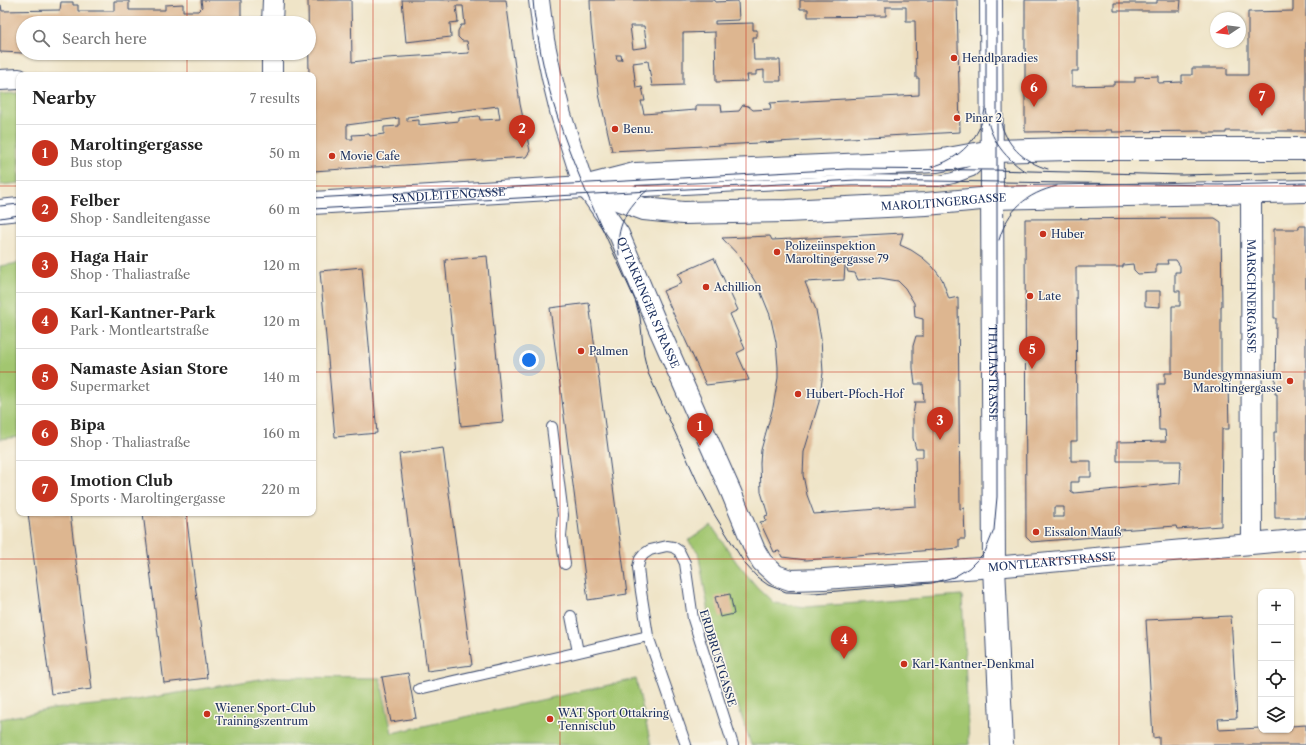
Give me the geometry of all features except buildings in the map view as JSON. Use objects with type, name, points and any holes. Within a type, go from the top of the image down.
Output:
[{"type":"main road","name":"THALIASTRASSE","points":[[991,0],[994,567],[1002,745]]},
{"type":"main road","points":[[584,187],[635,174],[937,161],[992,151],[1068,149],[1306,149]]},
{"type":"main road","name":"MAROLTINGERGASSE","points":[[584,187],[644,209],[683,213],[787,211],[918,205],[992,198],[1306,191]]},
{"type":"main road","name":"SANDLEITENGASSE","points":[[316,203],[584,187]]},
{"type":"main road","points":[[0,211],[16,209]]},
{"type":"street","points":[[272,0],[272,16]]},
{"type":"street","name":"OTTAKRINGER STRASSE","points":[[539,0],[544,40],[552,78],[561,115],[584,187],[591,194],[621,237],[658,327],[731,492],[754,550],[762,562],[776,575],[790,580],[798,580]]},
{"type":"street","points":[[272,60],[272,72]]},
{"type":"street","points":[[0,80],[16,80]]},
{"type":"street","name":"MARSCHNERGASSE","points":[[1251,192],[1252,543]]},
{"type":"street","name":"MONTLEARTSTRASSE","points":[[798,580],[994,567],[1306,539]]},
{"type":"lane","points":[[552,427],[563,516],[561,536],[565,564]]},
{"type":"lane","name":"ERDBRUSTGASSE","points":[[686,745],[648,636],[640,585],[638,567],[640,559],[650,550],[660,547],[673,547],[679,551],[685,563],[692,619],[733,745]]},
{"type":"lane","points":[[571,616],[578,652]]},
{"type":"lane","points":[[419,689],[648,636]]},
{"type":"green space","points":[[16,93],[16,183],[0,185],[0,94]]},
{"type":"green space","points":[[16,263],[16,437],[0,439],[0,266]]},
{"type":"green space","points":[[711,525],[737,563],[757,587],[774,603],[806,607],[962,595],[969,745],[751,745],[711,624],[698,552],[688,541]]},
{"type":"green space","name":"Wiener Sport-Club Trainingszentrum","points":[[272,677],[380,678],[392,733],[636,679],[651,745],[0,745],[0,719],[53,709],[125,702]]},
{"type":"tram line","points":[[533,0],[541,54],[548,86],[558,118],[581,180],[635,300],[640,317],[644,356],[648,373],[698,483],[714,514],[745,564],[757,577],[768,585],[786,592],[814,593],[932,583],[954,577],[969,568],[985,552],[994,530],[997,497],[997,0]]},
{"type":"tram line","points":[[986,0],[986,106],[989,126],[997,144],[1003,152],[1017,166],[1026,172]]},
{"type":"tram line","points":[[931,167],[951,159],[967,146],[979,129],[983,120],[985,109]]},
{"type":"tram line","points":[[1000,119],[1002,128],[1016,151],[1031,162],[1048,169]]},
{"type":"tram line","points":[[316,198],[847,169],[992,170],[1181,175],[1306,172]]},
{"type":"tram line","points":[[316,209],[856,180],[1218,185],[1306,183]]},
{"type":"tram line","points":[[999,240],[1013,211],[1020,204],[1036,193],[1057,186]]},
{"type":"tram line","points":[[619,255],[619,236],[624,218],[634,203],[648,190]]},
{"type":"tram line","points":[[0,206],[16,204]]},
{"type":"tram line","points":[[0,218],[16,215]]},
{"type":"place","name":"Hendlparadies","points":[[954,58]]},
{"type":"place","name":"Bipa","points":[[1034,107]]},
{"type":"place","name":"Imotion Club","points":[[1262,116]]},
{"type":"place","name":"Pinar 2","points":[[957,118]]},
{"type":"place","name":"Benu.","points":[[615,129]]},
{"type":"place","name":"Felber","points":[[522,148]]},
{"type":"place","name":"Movie Cafe","points":[[332,156]]},
{"type":"place","name":"Huber","points":[[1043,234]]},
{"type":"place","name":"Polizeiinspektion Maroltingergasse 79","points":[[777,252]]},
{"type":"place","name":"Achillion","points":[[706,287]]},
{"type":"place","name":"Late","points":[[1030,296]]},
{"type":"place","name":"Palmen","points":[[581,351]]},
{"type":"place","name":"Namaste Asian Store","points":[[1032,369]]},
{"type":"place","name":"Bundesgymnasium Maroltingergasse","points":[[1290,381]]},
{"type":"place","name":"Hubert-Pfoch-Hof","points":[[798,394]]},
{"type":"place","name":"Haga Hair","points":[[940,440]]},
{"type":"place","name":"Maroltingergasse","points":[[700,446]]},
{"type":"place","name":"Eissalon Mauß","points":[[1036,532]]},
{"type":"place","name":"Karl-Kantner-Park","points":[[844,659]]},
{"type":"place","name":"Karl-Kantner-Denkmal","points":[[904,664]]},
{"type":"place","name":"Wiener Sport-Club Trainingszentrum","points":[[207,714]]},
{"type":"place","name":"WAT Sport Ottakring Tennisclub","points":[[550,719]]}]
